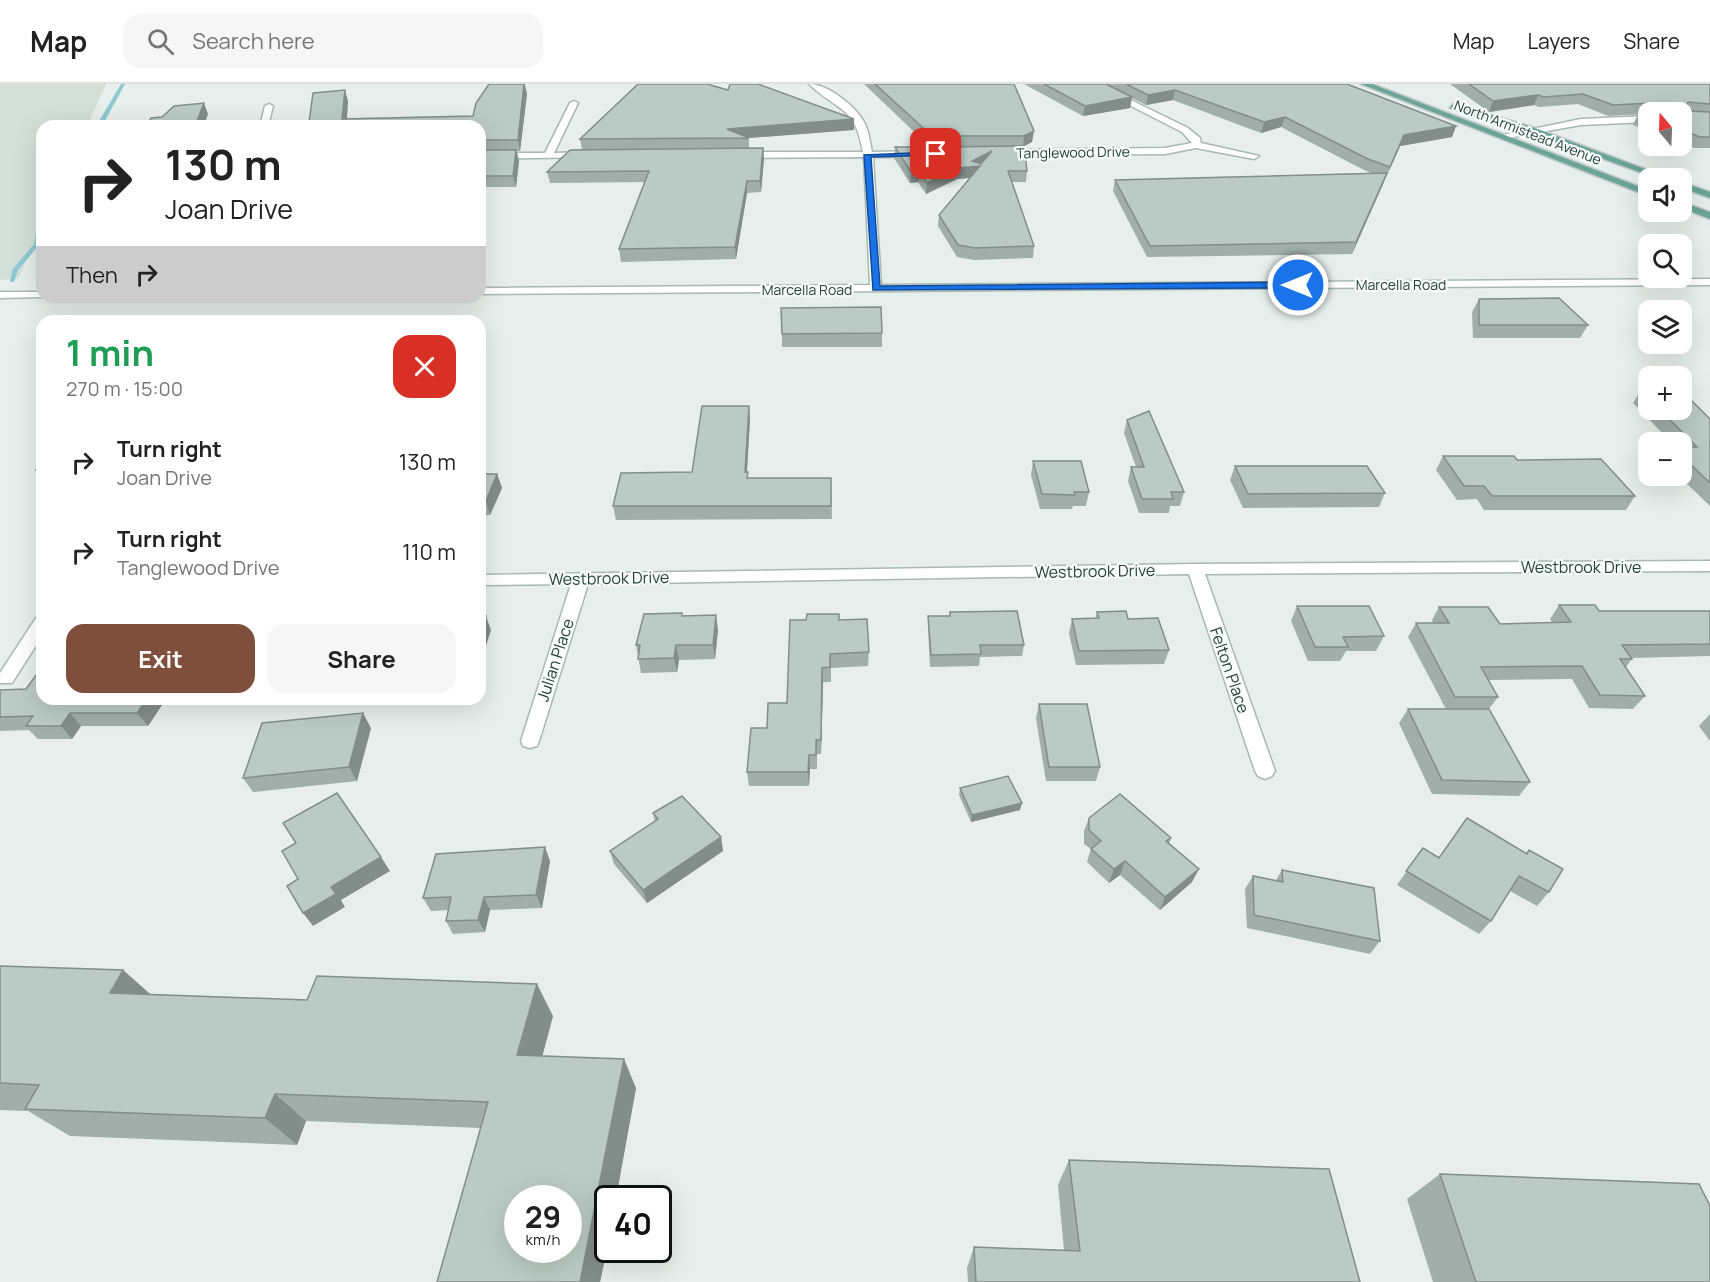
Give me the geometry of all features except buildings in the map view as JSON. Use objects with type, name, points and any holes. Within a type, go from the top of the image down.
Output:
[{"type":"main road","name":"North Armistead Avenue","points":[[1365,84],[1638,189]]},
{"type":"main road","name":"North Armistead Avenue","points":[[1385,84],[1532,130],[1638,169]]},
{"type":"main road","points":[[1692,189],[1710,195]]},
{"type":"main road","points":[[1692,209],[1710,216]]},
{"type":"street","points":[[813,84],[846,108],[860,122],[868,155],[876,288]]},
{"type":"street","points":[[1092,84],[1185,130],[1197,140],[1196,145]]},
{"type":"street","points":[[548,155],[574,103]]},
{"type":"street","points":[[266,120],[269,106]]},
{"type":"street","points":[[1502,136],[1581,122],[1638,119]]},
{"type":"street","name":"Tanglewood Drive","points":[[986,153],[1165,151],[1196,145],[1254,156]]},
{"type":"street","points":[[726,155],[927,154]]},
{"type":"street","points":[[486,156],[596,155]]},
{"type":"street","name":"Marcella Road","points":[[486,291],[1710,282]]},
{"type":"street","points":[[0,295],[36,295]]},
{"type":"street","name":"Westbrook Drive","points":[[486,580],[1195,569],[1710,566]]},
{"type":"street","name":"Felton Place","points":[[1195,569],[1265,771]]},
{"type":"street","name":"Julian Place","points":[[530,741],[581,579]]},
{"type":"street","points":[[6,678],[36,631]]},
{"type":"shaded area","points":[[0,84],[106,84],[90,120],[36,120],[36,239],[18,279],[0,280]]},
{"type":"waterway","points":[[102,120],[123,84]]},
{"type":"waterway","points":[[12,281],[15,270],[36,245]]},
{"type":"route","points":[[936,154],[868,155],[876,288],[1298,285]]}]
